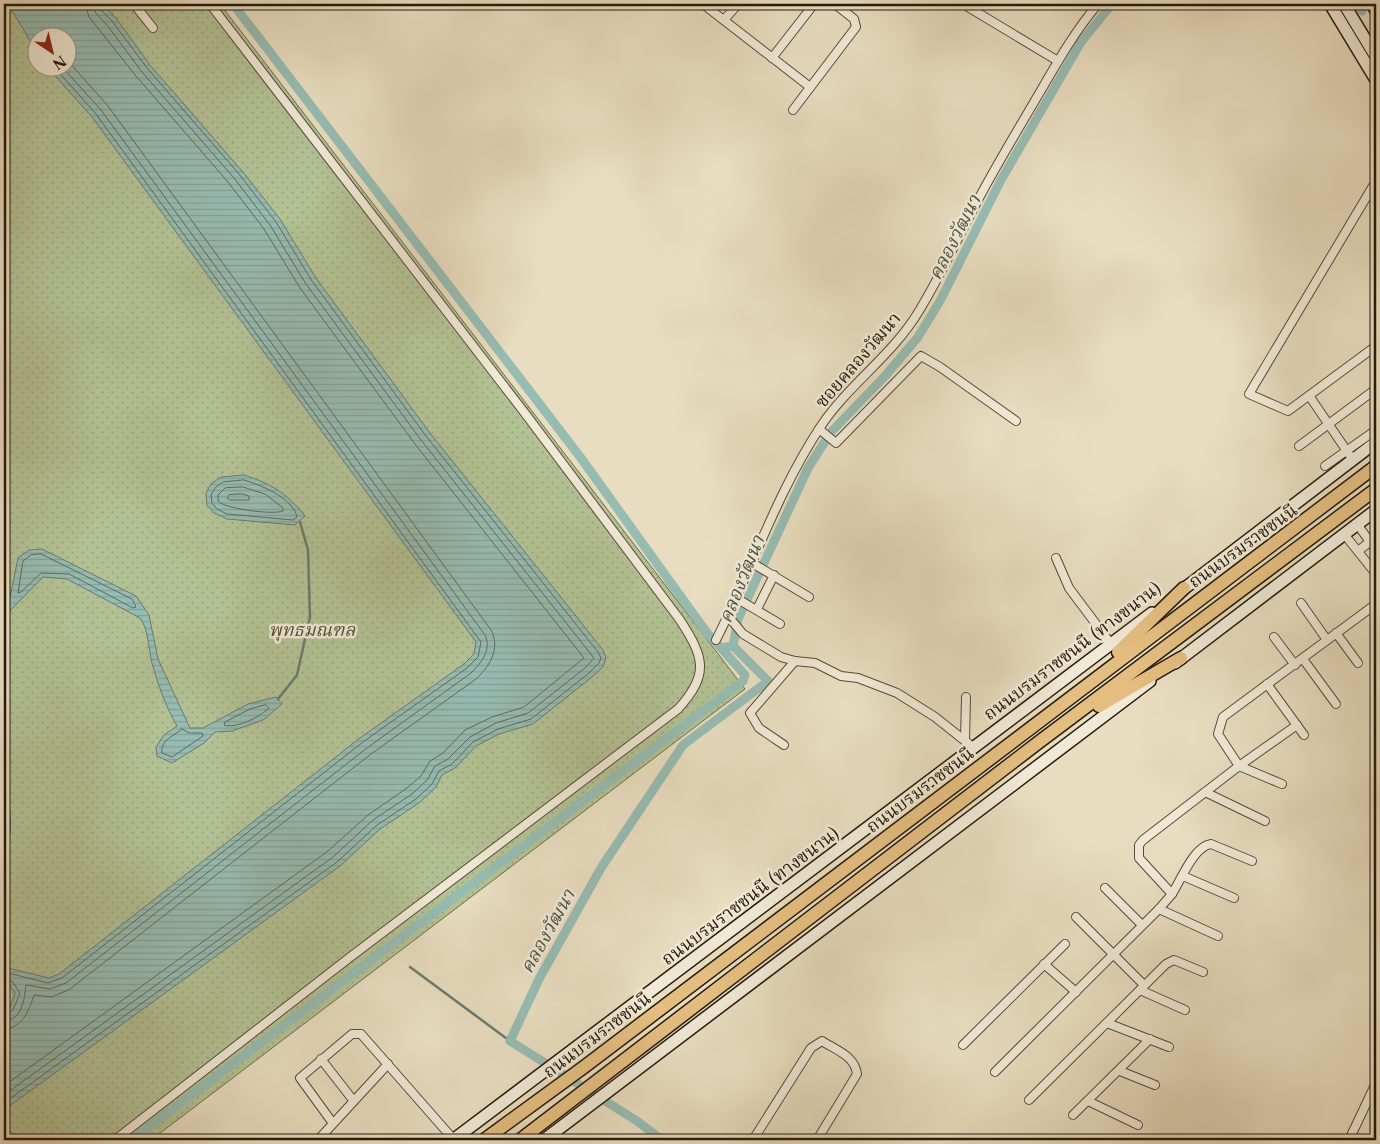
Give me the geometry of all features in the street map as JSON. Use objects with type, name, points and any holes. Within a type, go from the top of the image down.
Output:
[{"type":"highway","name":"ถนนบรมราชชนนี","points":[[484,1140],[584,1067],[1376,466]]},
{"type":"highway","name":"ถนนบรมราชชนนี","points":[[520,1140],[1046,737],[1376,489]]},
{"type":"highway","points":[[1031,727],[1124,647],[1184,588]]},
{"type":"highway","points":[[1046,737],[1181,658]]},
{"type":"main road","points":[[1330,4],[1376,80]]},
{"type":"main road","points":[[1344,4],[1376,57]]},
{"type":"main road","points":[[1372,4],[1376,11]]},
{"type":"main road","name":"ถนนบรมราชชนนี (ทางขนาน)","points":[[454,1140],[1111,644],[1350,455],[1376,442]]},
{"type":"main road","points":[[549,1138],[1376,510]]},
{"type":"street","points":[[134,4],[153,28]]},
{"type":"street","points":[[115,1140],[349,958],[678,709],[691,695],[700,676],[698,650],[680,620],[497,377],[210,4]]},
{"type":"street","points":[[703,4],[810,87]]},
{"type":"street","points":[[724,20],[738,4]]},
{"type":"street","points":[[772,58],[814,4]]},
{"type":"street","points":[[793,110],[856,27],[854,19],[835,4]]},
{"type":"street","name":"ซอยคลองวัฒนา","points":[[716,640],[729,619],[785,489],[843,399],[902,336],[919,312],[978,199],[1058,61],[1075,34],[1098,4]]},
{"type":"street","points":[[968,6],[1058,61]]},
{"type":"street","points":[[1376,181],[1250,394],[1288,412],[1376,346]]},
{"type":"street","points":[[821,431],[836,442],[921,356],[940,367],[1016,421]]},
{"type":"street","points":[[1299,446],[1375,393]]},
{"type":"street","points":[[1310,397],[1350,455]]},
{"type":"street","points":[[1325,466],[1350,455],[1376,430]]},
{"type":"street","points":[[1357,524],[1373,540],[1376,550]]},
{"type":"street","points":[[1344,534],[1376,574]]},
{"type":"street","points":[[1358,551],[1373,540]]},
{"type":"street","points":[[1056,558],[1069,588],[1111,644]]},
{"type":"street","points":[[754,564],[809,597]]},
{"type":"street","points":[[755,608],[772,574]]},
{"type":"street","points":[[738,599],[780,624]]},
{"type":"street","points":[[1301,603],[1327,640]]},
{"type":"street","points":[[1282,784],[1239,766],[1221,741],[1219,726],[1223,718],[1374,606],[1376,615]]},
{"type":"street","points":[[729,619],[743,634],[781,657],[795,661],[815,663],[841,676],[858,678],[897,693],[935,717],[974,748]]},
{"type":"street","points":[[1336,633],[1358,663]]},
{"type":"street","points":[[1274,637],[1294,664]]},
{"type":"street","points":[[1303,659],[1336,704]]},
{"type":"street","points":[[784,745],[759,728],[750,713],[795,661]]},
{"type":"street","points":[[1267,684],[1304,735]]},
{"type":"street","points":[[965,740],[966,697]]},
{"type":"street","points":[[1172,894],[1139,858],[1139,845],[1239,766],[1297,725]]},
{"type":"street","points":[[1205,792],[1265,821]]},
{"type":"street","points":[[996,1072],[1159,909],[1184,876],[1192,858],[1206,844],[1211,844],[1252,861]]},
{"type":"street","points":[[1184,876],[1234,898]]},
{"type":"street","points":[[1104,888],[1142,925]]},
{"type":"street","points":[[1159,909],[1218,936]]},
{"type":"street","points":[[1076,917],[1142,987],[1185,1010]]},
{"type":"street","points":[[963,1045],[1065,944]]},
{"type":"street","points":[[1029,1100],[1170,960],[1180,961],[1203,972]]},
{"type":"street","points":[[1044,964],[1076,992]]},
{"type":"street","points":[[1107,1023],[1169,1048]]},
{"type":"street","points":[[332,1122],[300,1078],[352,1034],[357,1032],[388,1064],[454,1140]]},
{"type":"street","points":[[1073,1116],[1150,1039]]},
{"type":"street","points":[[753,1140],[811,1048],[822,1041],[851,1060],[857,1074],[817,1140]]},
{"type":"street","points":[[321,1060],[353,1100]]},
{"type":"street","points":[[318,1140],[332,1122],[388,1064]]},
{"type":"street","points":[[1120,1071],[1155,1085]]},
{"type":"street","points":[[1349,1140],[1376,1083]]},
{"type":"street","points":[[1088,1101],[1138,1124]]},
{"type":"green space","name":"พุทธมณฑล","points":[[4,4],[220,4],[745,689],[151,1140],[4,1140]]},
{"type":"water","points":[[8,4],[102,4],[116,18],[150,65],[242,171],[280,219],[316,278],[430,433],[603,650],[606,658],[603,667],[592,677],[533,724],[499,734],[476,746],[455,768],[442,775],[436,787],[419,803],[380,829],[340,866],[4,1110],[4,1011],[10,1007],[15,993],[9,985],[4,985],[4,967],[49,978],[59,974],[360,738],[464,664],[474,654],[476,642],[92,117],[57,78],[78,78],[78,28],[28,28],[28,37]]},
{"type":"water","points":[[244,475],[278,490],[292,501],[305,516],[295,525],[227,519],[214,513],[207,505],[206,493],[211,484],[221,477]]},
{"type":"water","points":[[42,549],[136,596],[149,615],[158,659],[190,728],[203,728],[248,704],[276,697],[282,704],[263,720],[232,731],[215,732],[204,743],[172,763],[157,756],[156,747],[164,735],[177,726],[160,688],[152,663],[147,634],[140,618],[67,579],[43,577],[4,617],[4,608],[9,603],[18,558],[29,550]]},
{"type":"water","points":[[4,783],[10,810],[10,827],[4,854]]},
{"type":"waterway","points":[[233,4],[581,458],[707,633],[721,648],[733,646]]},
{"type":"waterway","name":"คลองวัฒนา","points":[[662,1140],[637,1121],[510,1041],[539,979],[601,868],[683,745],[768,681],[733,646],[738,619],[808,468],[831,432],[886,375],[918,337],[940,301],[1001,180],[1081,42],[1112,4]]},
{"type":"waterway","points":[[1358,4],[1362,11]]},
{"type":"waterway","points":[[278,699],[297,675],[310,617],[308,550],[300,522]]},
{"type":"waterway","points":[[131,1140],[743,681],[745,675],[721,648]]},
{"type":"waterway","points":[[410,967],[510,1041]]}]
